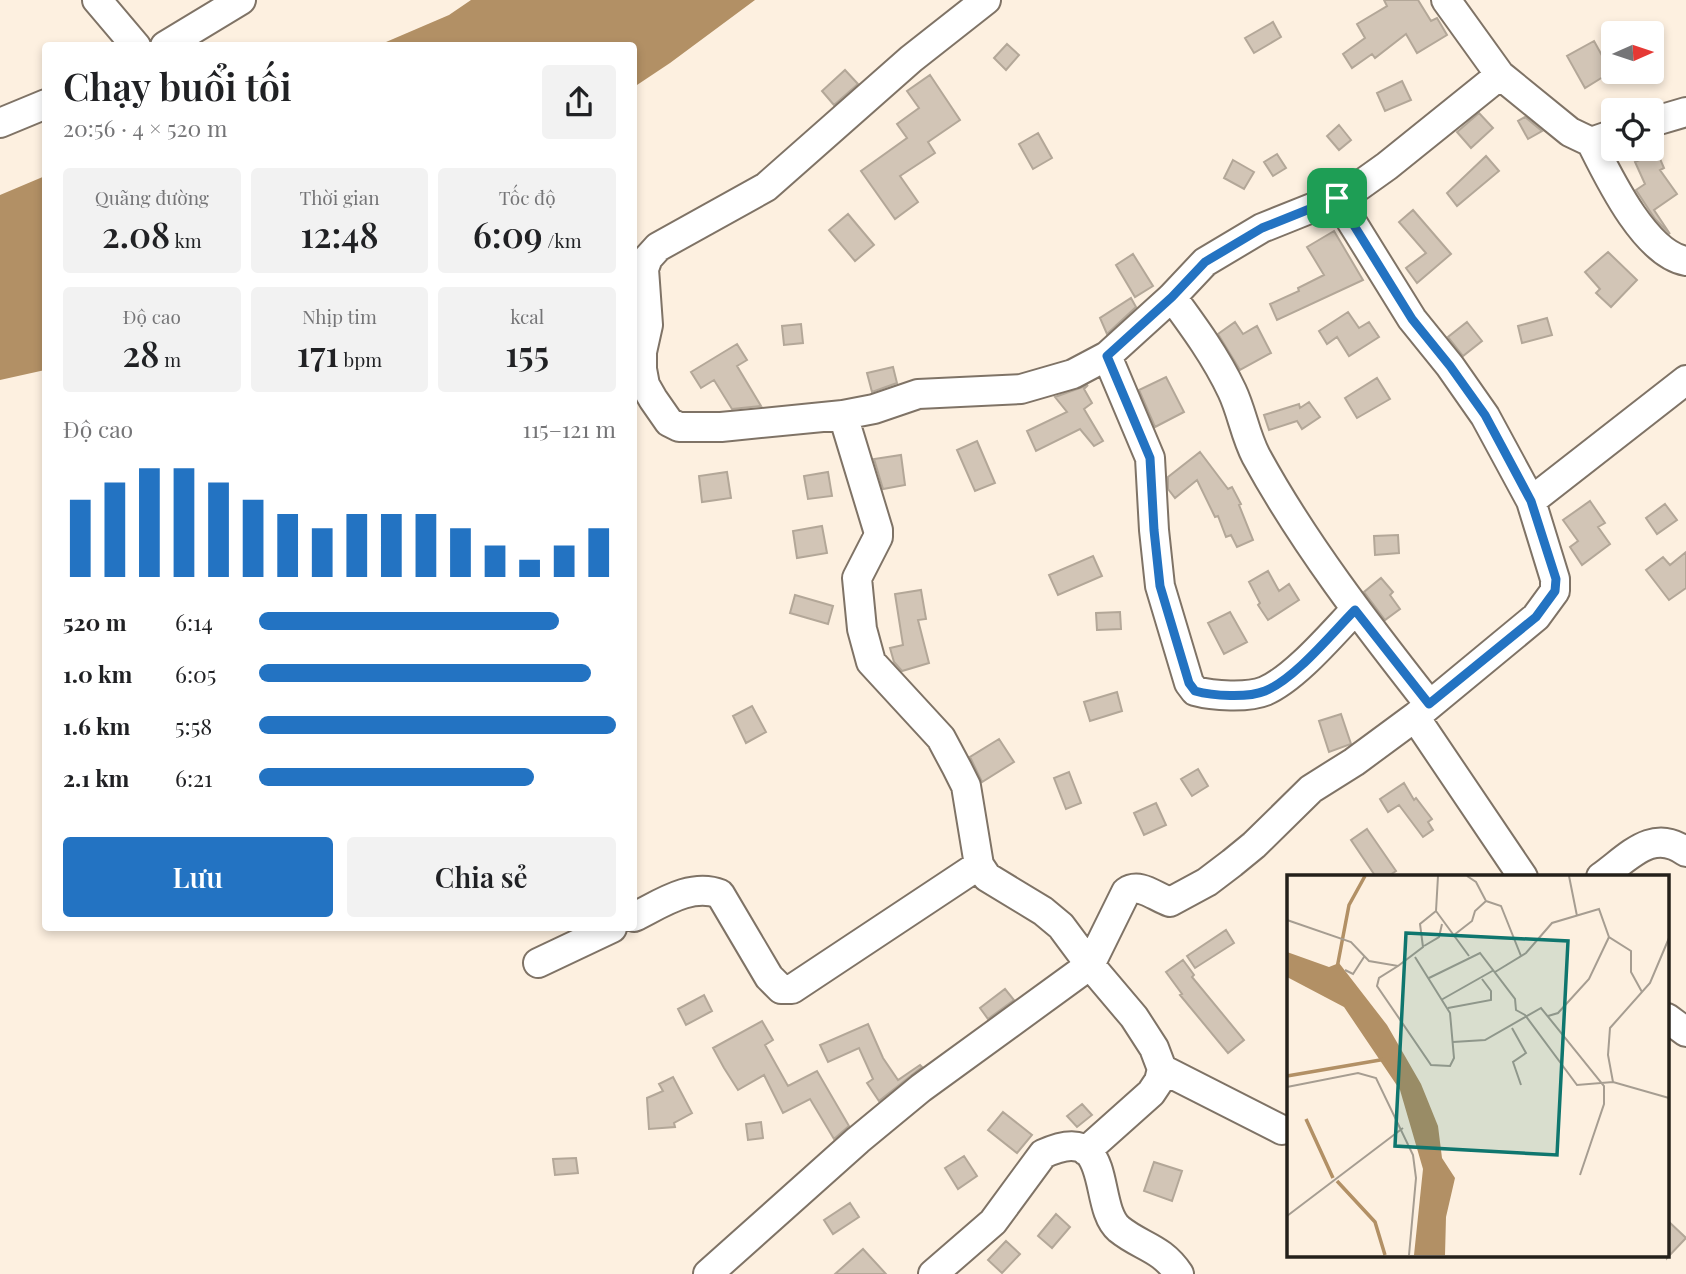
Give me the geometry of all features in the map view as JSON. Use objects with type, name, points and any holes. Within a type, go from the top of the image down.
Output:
[{"type":"street","points":[[97,0],[133,42]]},
{"type":"street","points":[[172,42],[241,0]]},
{"type":"street","points":[[986,0],[911,59],[766,187],[658,247],[648,258],[644,269],[648,324],[642,352],[642,369],[645,385],[669,422],[678,427],[722,427],[843,415],[874,410],[918,394],[1021,389],[1073,374],[1107,356],[1172,297],[1205,262],[1262,228],[1337,198],[1387,166],[1500,75]]},
{"type":"street","points":[[1446,0],[1500,75],[1570,132],[1601,138]]},
{"type":"street","points":[[0,122],[42,106]]},
{"type":"street","points":[[1664,118],[1686,112]]},
{"type":"street","points":[[1608,161],[1615,190],[1639,224],[1669,255],[1686,261]]},
{"type":"street","points":[[708,1274],[858,1140],[921,1088],[1090,965],[1126,892],[1139,888],[1170,902],[1207,882],[1254,845],[1311,789],[1354,762],[1536,617],[1555,591],[1556,579],[1531,501],[1485,415],[1412,319],[1337,198]]},
{"type":"street","points":[[1172,297],[1211,352],[1232,391],[1256,457],[1422,710],[1522,875]]},
{"type":"street","points":[[1107,356],[1150,458],[1160,586],[1189,683],[1195,691],[1217,695],[1240,694],[1262,692],[1277,685],[1355,610]]},
{"type":"street","points":[[1531,501],[1686,380]]},
{"type":"street","points":[[843,415],[878,530],[878,537],[857,578],[871,662],[941,738],[966,786],[979,865],[987,877],[1061,926],[1134,1017],[1154,1048],[1162,1069],[1159,1081],[1151,1093],[1086,1151]]},
{"type":"street","points":[[1604,875],[1650,842],[1667,841],[1686,852]]},
{"type":"street","points":[[637,916],[685,892],[700,890],[720,894],[769,977],[781,989],[792,989],[979,865]]},
{"type":"street","points":[[538,963],[606,931]]},
{"type":"street","points":[[1668,1019],[1686,1032]]},
{"type":"street","points":[[1162,1069],[1282,1130]]},
{"type":"street","points":[[933,1274],[993,1222],[1043,1154],[1056,1148],[1071,1146],[1086,1151],[1097,1166],[1105,1200],[1118,1228],[1166,1256],[1179,1274]]},
{"type":"shaded area","points":[[471,0],[755,0],[637,85],[637,42],[386,42],[449,15]]},
{"type":"shaded area","points":[[42,177],[42,371],[0,380],[0,195]]},
{"type":"building","points":[[1384,0],[1418,0],[1431,21],[1437,18],[1447,35],[1417,53],[1406,34],[1375,58],[1372,54],[1352,68],[1343,54],[1365,38],[1357,24],[1387,6]]},
{"type":"building","points":[[1273,22],[1281,37],[1254,53],[1245,38]]},
{"type":"building","points":[[1594,41],[1601,54],[1601,78],[1585,88],[1567,56]]},
{"type":"building","points":[[1007,44],[1019,55],[1006,70],[994,58]]},
{"type":"building","points":[[845,70],[858,84],[834,105],[822,91]]},
{"type":"building","points":[[930,75],[960,120],[928,142],[935,153],[900,176],[918,202],[895,219],[861,171],[907,138],[897,124],[919,108],[907,91]]},
{"type":"building","points":[[1402,81],[1411,100],[1385,111],[1377,93]]},
{"type":"building","points":[[1479,113],[1493,128],[1471,148],[1457,132]]},
{"type":"building","points":[[1525,117],[1542,131],[1528,139],[1518,121]]},
{"type":"building","points":[[1339,125],[1351,140],[1339,150],[1327,136]]},
{"type":"building","points":[[1038,133],[1052,158],[1033,169],[1019,144]]},
{"type":"building","points":[[1277,154],[1286,168],[1273,176],[1264,162]]},
{"type":"building","points":[[1486,156],[1499,171],[1457,206],[1447,193]]},
{"type":"building","points":[[1233,160],[1254,172],[1244,189],[1224,178]]},
{"type":"building","points":[[1661,161],[1664,168],[1660,170],[1677,194],[1654,210],[1670,234],[1655,219],[1636,190],[1645,184],[1635,162]]},
{"type":"building","points":[[1413,210],[1451,254],[1417,283],[1406,268],[1426,253],[1399,222]]},
{"type":"building","points":[[848,214],[874,245],[855,261],[829,230]]},
{"type":"building","points":[[1334,231],[1363,280],[1277,320],[1270,304],[1299,291],[1298,288],[1324,275],[1307,247]]},
{"type":"building","points":[[1608,252],[1637,280],[1611,307],[1596,293],[1600,289],[1585,272]]},
{"type":"building","points":[[1133,254],[1153,286],[1135,297],[1116,265]]},
{"type":"building","points":[[1131,298],[1136,307],[1107,334],[1100,318]]},
{"type":"building","points":[[1348,312],[1359,328],[1369,322],[1379,337],[1349,356],[1337,337],[1327,344],[1319,331]]},
{"type":"building","points":[[1547,318],[1552,335],[1522,343],[1518,326]]},
{"type":"building","points":[[1235,322],[1243,334],[1257,326],[1271,353],[1240,370],[1218,334]]},
{"type":"building","points":[[1467,322],[1482,341],[1463,356],[1448,337]]},
{"type":"building","points":[[801,324],[803,343],[784,345],[782,326]]},
{"type":"building","points":[[737,344],[747,360],[737,366],[761,406],[732,409],[714,380],[701,388],[691,372]]},
{"type":"building","points":[[893,367],[897,383],[872,392],[867,373]]},
{"type":"building","points":[[1166,377],[1184,412],[1155,427],[1139,390]]},
{"type":"building","points":[[1377,378],[1390,399],[1357,418],[1345,398]]},
{"type":"building","points":[[1088,385],[1084,389],[1092,403],[1084,409],[1103,441],[1094,446],[1080,429],[1036,451],[1027,431],[1067,412],[1055,397]]},
{"type":"building","points":[[1309,402],[1320,417],[1302,429],[1297,421],[1269,430],[1264,415],[1299,404],[1300,408]]},
{"type":"building","points":[[977,441],[995,483],[975,491],[957,450]]},
{"type":"building","points":[[1200,452],[1228,489],[1232,487],[1241,504],[1239,505],[1253,540],[1237,547],[1231,535],[1226,537],[1218,516],[1215,517],[1197,480],[1175,498],[1168,489],[1168,477]]},
{"type":"building","points":[[901,455],[905,485],[883,489],[874,459]]},
{"type":"building","points":[[727,472],[731,498],[702,502],[699,476]]},
{"type":"building","points":[[828,472],[832,496],[808,499],[804,476]]},
{"type":"building","points":[[1590,501],[1605,523],[1598,527],[1610,544],[1582,565],[1570,547],[1578,541],[1563,520]]},
{"type":"building","points":[[1665,504],[1677,520],[1657,534],[1646,518]]},
{"type":"building","points":[[822,526],[827,553],[797,558],[793,531]]},
{"type":"building","points":[[1398,535],[1399,553],[1375,555],[1374,536]]},
{"type":"building","points":[[1686,552],[1686,588],[1669,600],[1646,570],[1663,557],[1670,565]]},
{"type":"building","points":[[1093,556],[1102,576],[1058,595],[1049,575]]},
{"type":"building","points":[[1268,571],[1279,591],[1289,584],[1299,600],[1268,620],[1258,605],[1260,603],[1249,582]]},
{"type":"building","points":[[1381,578],[1393,592],[1390,595],[1400,609],[1385,620],[1364,592]]},
{"type":"building","points":[[921,590],[926,619],[918,620],[929,663],[902,671],[894,662],[890,648],[903,645],[895,594]]},
{"type":"building","points":[[795,595],[833,606],[828,624],[790,613]]},
{"type":"building","points":[[1120,612],[1121,629],[1097,630],[1096,613]]},
{"type":"building","points":[[1230,612],[1247,642],[1224,654],[1208,623]]},
{"type":"building","points":[[1117,692],[1122,711],[1090,721],[1084,702]]},
{"type":"building","points":[[752,706],[766,732],[746,743],[733,716]]},
{"type":"building","points":[[1341,714],[1351,744],[1329,752],[1319,721]]},
{"type":"building","points":[[999,739],[1014,762],[982,782],[970,757]]},
{"type":"building","points":[[1198,769],[1208,786],[1192,796],[1181,779]]},
{"type":"building","points":[[1069,772],[1081,803],[1066,809],[1054,778]]},
{"type":"building","points":[[1404,783],[1414,800],[1416,798],[1432,819],[1428,822],[1433,830],[1423,837],[1399,805],[1388,812],[1380,799]]},
{"type":"building","points":[[1156,803],[1166,825],[1144,835],[1134,813]]},
{"type":"building","points":[[1367,829],[1396,871],[1390,875],[1375,875],[1351,840]]},
{"type":"building","points":[[1226,930],[1234,943],[1195,968],[1187,956]]},
{"type":"building","points":[[1183,960],[1194,975],[1192,977],[1244,1040],[1228,1053],[1180,995],[1182,994],[1166,972]]},
{"type":"building","points":[[1005,989],[1014,1000],[988,1019],[980,1008]]},
{"type":"building","points":[[704,995],[712,1011],[686,1025],[678,1009]]},
{"type":"building","points":[[762,1021],[773,1040],[765,1045],[788,1086],[817,1071],[849,1126],[834,1139],[810,1099],[783,1113],[764,1075],[738,1090],[724,1068],[713,1048]]},
{"type":"building","points":[[868,1024],[883,1058],[898,1080],[920,1065],[922,1067],[879,1101],[867,1083],[873,1079],[859,1048],[828,1062],[820,1045]]},
{"type":"building","points":[[673,1077],[692,1113],[674,1123],[675,1127],[649,1129],[647,1098],[663,1091],[659,1084]]},
{"type":"building","points":[[1082,1104],[1092,1115],[1077,1127],[1067,1116]]},
{"type":"building","points":[[1003,1112],[1032,1135],[1017,1153],[988,1130]]},
{"type":"building","points":[[761,1122],[763,1138],[748,1140],[746,1124]]},
{"type":"building","points":[[964,1156],[977,1176],[958,1189],[945,1168]]},
{"type":"building","points":[[576,1158],[578,1173],[555,1175],[553,1159]]},
{"type":"building","points":[[1154,1162],[1182,1171],[1172,1201],[1144,1191]]},
{"type":"building","points":[[850,1203],[859,1217],[833,1234],[824,1220]]},
{"type":"building","points":[[1056,1214],[1070,1227],[1052,1248],[1038,1236]]},
{"type":"building","points":[[1668,1221],[1686,1238],[1667,1258],[1668,1256]]},
{"type":"building","points":[[1006,1241],[1020,1254],[1002,1273],[988,1260]]},
{"type":"building","points":[[863,1249],[886,1274],[835,1274]]},
{"type":"route","points":[[1337,198],[1412,319],[1485,415],[1531,501],[1556,579],[1555,591],[1536,617],[1429,704],[1355,610],[1277,685],[1262,692],[1217,695],[1195,691],[1189,683],[1160,586],[1150,458],[1107,356],[1172,297],[1205,262],[1262,228],[1337,198]]}]
